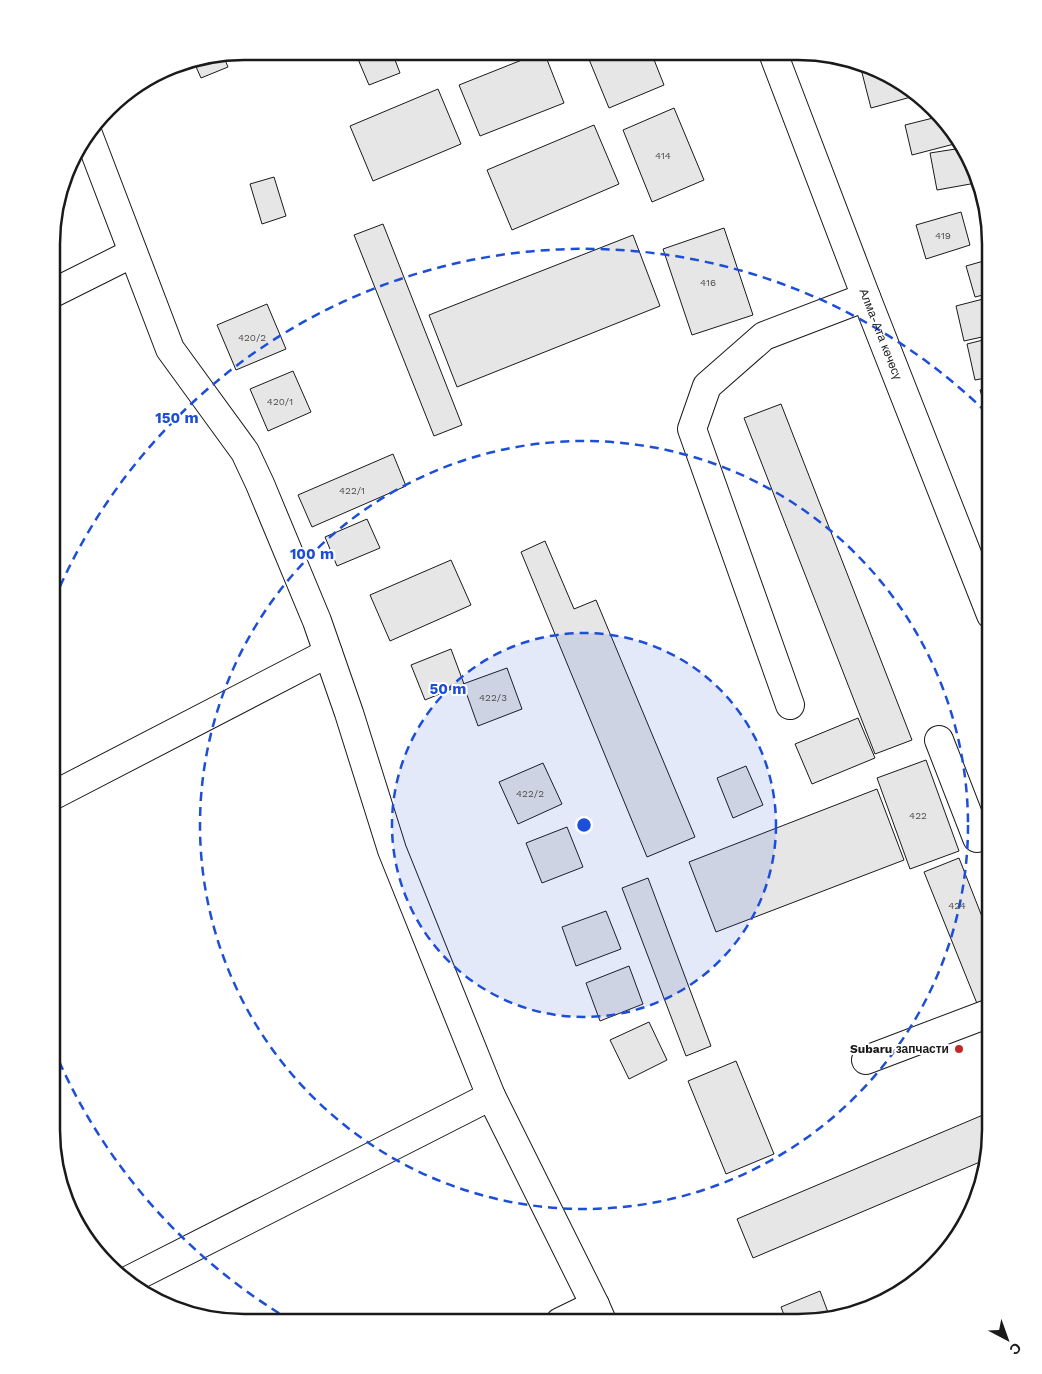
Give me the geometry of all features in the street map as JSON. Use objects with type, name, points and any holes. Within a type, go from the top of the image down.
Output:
[{"type":"street","name":"Алма-Ата көчөсү","points":[[776,60],[866,298],[982,592]]},
{"type":"street","points":[[91,142],[170,349],[245,452],[260,484],[317,621],[349,713],[392,850],[491,1096],[599,1314]]},
{"type":"street","points":[[60,290],[133,253]]},
{"type":"street","points":[[790,705],[692,429],[707,386],[764,336],[866,298]]},
{"type":"street","points":[[60,792],[328,653]]},
{"type":"street","points":[[939,740],[977,838],[982,836]]},
{"type":"street","points":[[866,1060],[982,1016]]},
{"type":"street","points":[[134,1277],[491,1096]]},
{"type":"building","points":[[358,60],[395,60],[400,73],[369,85]]},
{"type":"building","points":[[522,60],[547,60],[564,103],[480,136],[459,85]]},
{"type":"building","points":[[589,60],[654,60],[664,85],[609,108]]},
{"type":"building","points":[[226,61],[228,67],[201,78],[196,66]]},
{"type":"building","points":[[862,72],[879,79],[909,97],[871,108]]},
{"type":"building","points":[[438,89],[461,144],[373,181],[350,126]]},
{"type":"building","points":[[674,108],[704,180],[652,202],[623,130]]},
{"type":"building","points":[[932,118],[952,144],[912,155],[905,125]]},
{"type":"building","points":[[594,125],[619,184],[512,230],[487,170]]},
{"type":"building","points":[[955,149],[972,184],[937,190],[930,153]]},
{"type":"building","points":[[274,177],[286,216],[262,224],[250,184]]},
{"type":"building","points":[[961,212],[970,245],[926,259],[916,225]]},
{"type":"building","points":[[383,224],[462,425],[434,436],[354,235]]},
{"type":"building","points":[[724,228],[753,315],[692,335],[663,249]]},
{"type":"building","points":[[633,235],[660,306],[457,387],[429,315]]},
{"type":"building","points":[[982,262],[982,295],[975,297],[966,266]]},
{"type":"building","points":[[982,299],[982,337],[964,341],[956,306]]},
{"type":"building","points":[[267,304],[286,349],[236,370],[217,325]]},
{"type":"building","points":[[982,340],[982,379],[975,380],[967,344]]},
{"type":"building","points":[[293,371],[311,412],[268,431],[250,389]]},
{"type":"building","points":[[781,404],[912,740],[875,754],[744,418]]},
{"type":"building","points":[[393,454],[406,486],[312,527],[298,495]]},
{"type":"building","points":[[367,519],[380,548],[337,566],[325,537]]},
{"type":"building","points":[[545,541],[574,609],[596,600],[695,837],[647,857],[521,552]]},
{"type":"building","points":[[451,560],[471,605],[390,641],[370,595]]},
{"type":"building","points":[[451,649],[464,684],[425,700],[411,665]]},
{"type":"building","points":[[507,668],[522,709],[478,726],[463,684]]},
{"type":"building","points":[[858,718],[875,758],[812,784],[795,744]]},
{"type":"building","points":[[926,760],[959,851],[910,869],[877,778]]},
{"type":"building","points":[[543,763],[562,804],[518,824],[499,782]]},
{"type":"building","points":[[746,766],[763,805],[733,818],[717,778]]},
{"type":"building","points":[[877,789],[904,860],[716,932],[689,862]]},
{"type":"building","points":[[567,827],[583,867],[542,883],[526,843]]},
{"type":"building","points":[[959,858],[982,917],[982,1004],[978,1006],[924,872]]},
{"type":"building","points":[[648,878],[711,1046],[686,1056],[622,888]]},
{"type":"building","points":[[606,911],[621,949],[576,966],[562,927]]},
{"type":"building","points":[[629,966],[643,1004],[600,1021],[586,983]]},
{"type":"building","points":[[649,1022],[667,1060],[629,1079],[610,1040]]},
{"type":"building","points":[[736,1061],[774,1154],[726,1174],[688,1081]]},
{"type":"building","points":[[982,1115],[982,1142],[979,1163],[753,1258],[737,1219]]},
{"type":"building","points":[[820,1291],[828,1311],[810,1314],[784,1314],[781,1307]]},
{"type":"place","name":"Subaru запчасти","points":[[959,1049]]}]
